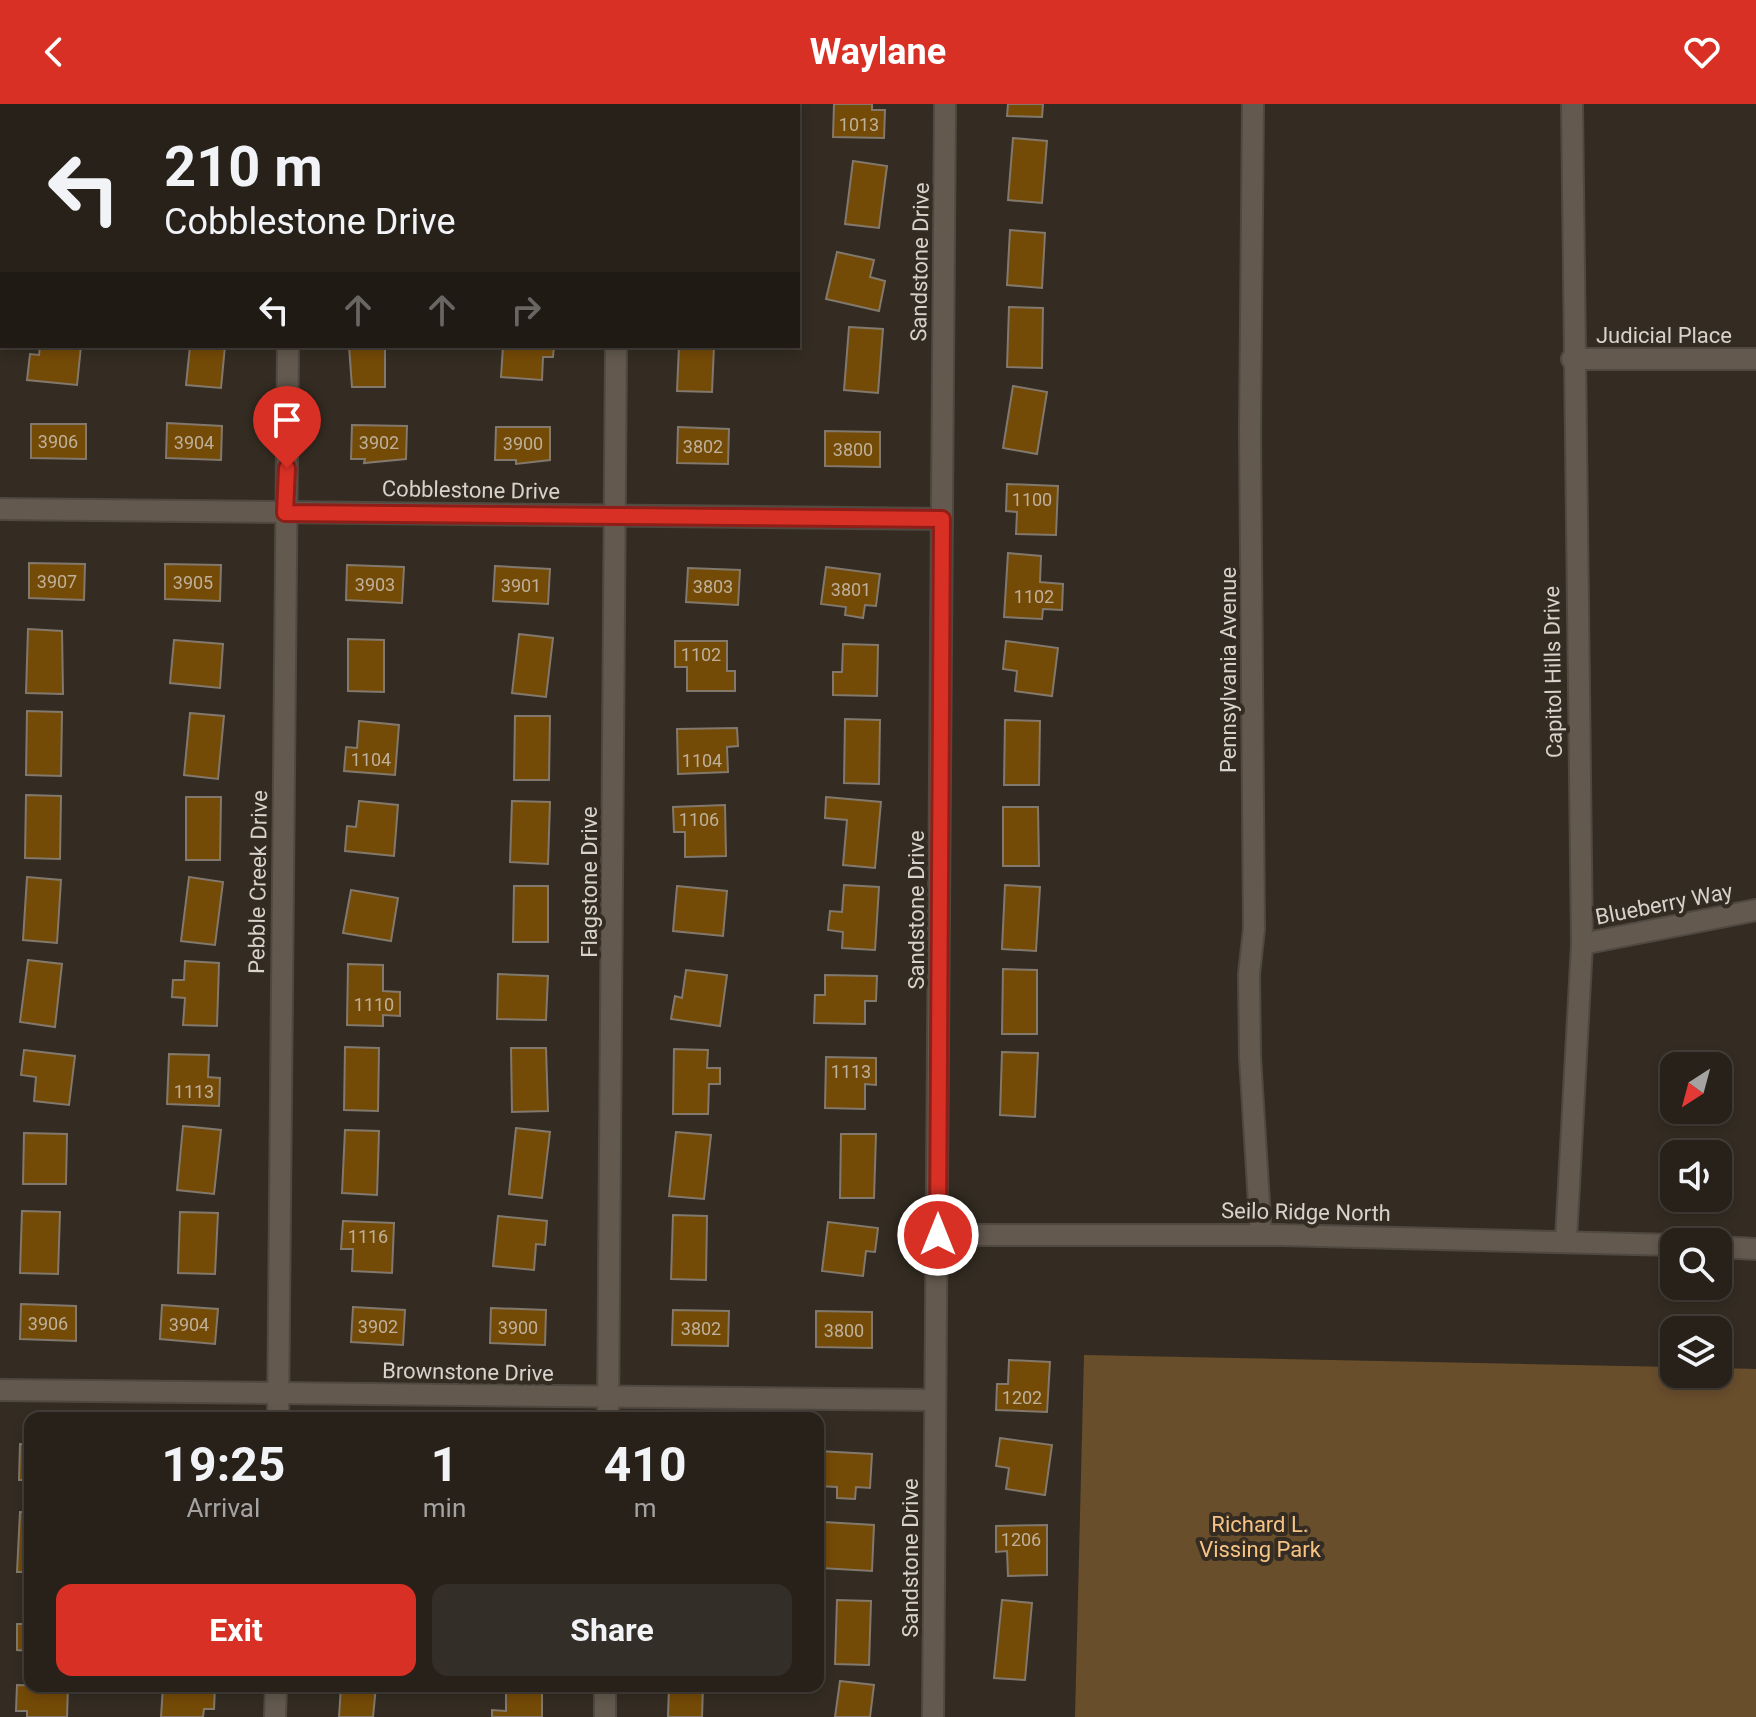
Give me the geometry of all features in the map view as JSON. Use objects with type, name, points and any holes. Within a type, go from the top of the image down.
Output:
[{"type":"street","name":"Sandstone Drive","points":[[933,1717],[945,104]]},
{"type":"street","name":"Pennsylvania Avenue","points":[[1253,104],[1250,447],[1254,929],[1249,974],[1261,1235]]},
{"type":"street","name":"Capitol Hills Drive","points":[[1566,1240],[1582,944],[1572,359],[1572,104]]},
{"type":"street","name":"Pebble Creek Drive","points":[[278,1412],[288,348]]},
{"type":"street","name":"Flagstone Drive","points":[[608,1412],[616,348]]},
{"type":"street","name":"Judicial Place","points":[[1572,359],[1756,359]]},
{"type":"street","name":"Cobblestone Drive","points":[[0,509],[942,519]]},
{"type":"street","name":"Blueberry Way","points":[[1582,944],[1756,910]]},
{"type":"street","name":"Seilo Ridge North","points":[[938,1235],[1261,1235],[1660,1244]]},
{"type":"street","points":[[1732,1248],[1756,1249]]},
{"type":"street","name":"Brownstone Drive","points":[[0,1390],[935,1400]]},
{"type":"street","points":[[275,1717],[276,1692]]},
{"type":"street","points":[[605,1692],[605,1717]]},
{"type":"green space","name":"Richard L. Vissing Park","points":[[1084,1355],[1660,1367],[1660,1388],[1732,1388],[1732,1368],[1756,1369],[1756,1717],[1075,1717]]},
{"type":"building","points":[[834,104],[872,104],[872,110],[885,110],[884,138],[833,137]]},
{"type":"building","points":[[1008,104],[1043,104],[1042,117],[1007,116]]},
{"type":"building","points":[[1013,138],[1047,141],[1042,203],[1008,200]]},
{"type":"building","points":[[853,161],[887,166],[879,228],[845,224]]},
{"type":"building","points":[[1010,230],[1045,233],[1042,288],[1007,285]]},
{"type":"building","points":[[837,252],[874,260],[870,277],[885,281],[879,311],[826,299]]},
{"type":"building","points":[[1009,307],[1043,308],[1042,368],[1007,367]]},
{"type":"building","points":[[849,327],[883,329],[878,393],[844,390]]},
{"type":"building","points":[[40,348],[81,348],[77,385],[27,380],[30,354],[39,355]]},
{"type":"building","points":[[190,348],[225,348],[221,388],[186,385]]},
{"type":"building","points":[[349,348],[385,348],[385,387],[352,387]]},
{"type":"building","points":[[503,348],[554,348],[553,357],[543,357],[542,380],[501,377]]},
{"type":"building","points":[[679,348],[714,348],[712,392],[677,391]]},
{"type":"building","points":[[1013,386],[1047,392],[1037,454],[1003,448]]},
{"type":"building","points":[[167,423],[222,426],[221,460],[166,458]]},
{"type":"building","points":[[31,424],[86,424],[86,459],[31,458]]},
{"type":"building","points":[[352,425],[407,426],[406,459],[364,463],[365,459],[351,459]]},
{"type":"building","points":[[496,427],[550,427],[550,460],[516,464],[516,460],[495,460]]},
{"type":"building","points":[[678,427],[729,429],[728,464],[677,463]]},
{"type":"building","points":[[825,431],[880,432],[880,467],[825,466]]},
{"type":"building","points":[[1007,484],[1058,486],[1056,535],[1016,534],[1017,512],[1006,511]]},
{"type":"building","points":[[1008,553],[1041,556],[1040,582],[1063,584],[1062,610],[1043,609],[1042,619],[1004,617]]},
{"type":"building","points":[[29,563],[85,564],[84,600],[29,598]]},
{"type":"building","points":[[165,564],[221,565],[220,601],[165,599]]},
{"type":"building","points":[[347,565],[404,567],[402,603],[346,600]]},
{"type":"building","points":[[495,566],[550,569],[548,604],[493,601]]},
{"type":"building","points":[[826,567],[880,574],[876,606],[865,605],[863,618],[845,615],[846,607],[821,604]]},
{"type":"building","points":[[688,568],[740,570],[738,605],[686,602]]},
{"type":"building","points":[[28,629],[62,631],[63,694],[26,693]]},
{"type":"building","points":[[519,634],[553,638],[546,697],[512,693]]},
{"type":"building","points":[[348,639],[384,640],[384,692],[348,691]]},
{"type":"building","points":[[174,640],[223,644],[220,688],[170,683]]},
{"type":"building","points":[[675,641],[727,641],[727,671],[735,671],[735,691],[687,691],[687,667],[675,667]]},
{"type":"building","points":[[1006,641],[1058,648],[1052,696],[1015,691],[1017,671],[1003,669]]},
{"type":"building","points":[[843,644],[878,645],[877,696],[833,695],[833,672],[842,672]]},
{"type":"building","points":[[27,711],[62,712],[61,776],[26,775]]},
{"type":"building","points":[[190,713],[224,716],[218,779],[184,775]]},
{"type":"building","points":[[515,716],[550,716],[549,780],[514,780]]},
{"type":"building","points":[[845,719],[880,720],[879,784],[844,783]]},
{"type":"building","points":[[1005,720],[1040,721],[1039,785],[1004,785]]},
{"type":"building","points":[[359,721],[399,725],[395,775],[344,771],[346,747],[357,748]]},
{"type":"building","points":[[737,728],[738,746],[727,747],[728,772],[678,774],[677,729]]},
{"type":"building","points":[[26,795],[61,796],[60,859],[25,858]]},
{"type":"building","points":[[186,797],[221,797],[220,860],[186,860]]},
{"type":"building","points":[[826,797],[881,802],[875,868],[843,865],[847,820],[825,818]]},
{"type":"building","points":[[359,801],[398,805],[394,856],[345,851],[347,826],[356,827]]},
{"type":"building","points":[[512,801],[550,802],[548,864],[510,862]]},
{"type":"building","points":[[725,805],[726,856],[685,857],[685,832],[674,832],[673,807]]},
{"type":"building","points":[[1003,807],[1038,807],[1039,866],[1003,866]]},
{"type":"building","points":[[27,877],[61,880],[57,943],[23,940]]},
{"type":"building","points":[[189,877],[223,882],[215,945],[181,941]]},
{"type":"building","points":[[844,885],[879,887],[875,950],[842,948],[843,932],[828,930],[830,911],[842,912]]},
{"type":"building","points":[[1005,885],[1040,887],[1036,951],[1002,949]]},
{"type":"building","points":[[514,886],[548,886],[548,942],[513,942]]},
{"type":"building","points":[[677,886],[727,891],[723,936],[673,931]]},
{"type":"building","points":[[351,890],[398,898],[391,941],[343,933]]},
{"type":"building","points":[[28,960],[62,964],[55,1027],[20,1022]]},
{"type":"building","points":[[185,961],[219,963],[217,1026],[183,1025],[185,998],[172,997],[173,980],[184,980]]},
{"type":"building","points":[[348,964],[383,965],[383,991],[400,992],[400,1016],[383,1015],[383,1026],[347,1025]]},
{"type":"building","points":[[1003,969],[1037,970],[1037,1034],[1002,1034]]},
{"type":"building","points":[[686,970],[727,975],[720,1026],[671,1019],[675,996],[682,998]]},
{"type":"building","points":[[498,974],[548,976],[546,1020],[497,1019]]},
{"type":"building","points":[[825,975],[877,976],[876,1001],[865,1001],[865,1024],[814,1023],[815,995],[825,995]]},
{"type":"building","points":[[345,1047],[379,1048],[378,1111],[344,1110]]},
{"type":"building","points":[[511,1048],[546,1048],[548,1111],[512,1112]]},
{"type":"building","points":[[674,1049],[708,1050],[707,1068],[720,1068],[720,1084],[709,1084],[708,1114],[673,1114]]},
{"type":"building","points":[[24,1050],[75,1056],[69,1105],[34,1101],[36,1077],[21,1075]]},
{"type":"building","points":[[1002,1052],[1038,1053],[1035,1117],[1000,1115]]},
{"type":"building","points":[[169,1054],[209,1055],[208,1077],[220,1078],[219,1106],[167,1104]]},
{"type":"building","points":[[826,1057],[876,1058],[876,1085],[865,1084],[865,1109],[825,1108]]},
{"type":"building","points":[[183,1126],[221,1130],[214,1194],[177,1190]]},
{"type":"building","points":[[516,1128],[550,1132],[542,1198],[509,1194]]},
{"type":"building","points":[[345,1130],[379,1131],[377,1195],[342,1193]]},
{"type":"building","points":[[676,1132],[711,1135],[704,1199],[669,1196]]},
{"type":"building","points":[[24,1133],[67,1134],[66,1184],[23,1184]]},
{"type":"building","points":[[841,1134],[876,1134],[874,1198],[840,1198]]},
{"type":"building","points":[[22,1211],[60,1212],[58,1274],[20,1273]]},
{"type":"building","points":[[180,1212],[218,1213],[215,1274],[178,1273]]},
{"type":"building","points":[[673,1215],[707,1216],[706,1280],[671,1279]]},
{"type":"building","points":[[498,1216],[547,1221],[545,1245],[536,1244],[534,1270],[493,1266]]},
{"type":"building","points":[[343,1221],[394,1223],[392,1273],[352,1271],[353,1249],[341,1249]]},
{"type":"building","points":[[828,1222],[878,1228],[875,1252],[866,1251],[863,1276],[822,1271]]},
{"type":"building","points":[[21,1304],[76,1306],[76,1341],[20,1339]]},
{"type":"building","points":[[162,1305],[218,1309],[215,1344],[160,1339]]},
{"type":"building","points":[[353,1307],[405,1310],[403,1345],[351,1342]]},
{"type":"building","points":[[491,1308],[546,1310],[545,1345],[490,1343]]},
{"type":"building","points":[[673,1310],[729,1311],[728,1346],[672,1345]]},
{"type":"building","points":[[816,1311],[872,1312],[872,1348],[816,1347]]},
{"type":"building","points":[[1009,1360],[1050,1362],[1047,1412],[996,1410],[997,1384],[1008,1384]]},
{"type":"building","points":[[1000,1438],[1052,1445],[1045,1495],[1006,1489],[1009,1468],[996,1466]]},
{"type":"building","points":[[20,1444],[24,1444],[24,1480],[19,1480]]},
{"type":"building","points":[[824,1451],[872,1454],[870,1488],[856,1487],[855,1499],[837,1498],[837,1487],[824,1486]]},
{"type":"building","points":[[20,1512],[24,1512],[24,1572],[17,1572]]},
{"type":"building","points":[[824,1522],[874,1525],[872,1571],[824,1568]]},
{"type":"building","points":[[1047,1525],[1047,1575],[1008,1576],[1007,1551],[996,1552],[996,1526]]},
{"type":"building","points":[[837,1600],[871,1601],[869,1665],[835,1664]]},
{"type":"building","points":[[1002,1600],[1032,1603],[1025,1680],[994,1678]]},
{"type":"building","points":[[17,1624],[24,1624],[24,1651],[17,1650]]},
{"type":"building","points":[[840,1681],[874,1685],[870,1717],[835,1717]]},
{"type":"building","points":[[17,1685],[24,1685],[24,1692],[68,1692],[67,1717],[27,1717],[27,1711],[16,1711]]},
{"type":"building","points":[[163,1692],[215,1692],[214,1709],[204,1709],[203,1717],[161,1717]]},
{"type":"building","points":[[341,1692],[375,1692],[373,1717],[339,1717]]},
{"type":"building","points":[[506,1692],[542,1692],[542,1717],[492,1717],[492,1710],[506,1711]]},
{"type":"building","points":[[669,1692],[703,1692],[702,1717],[668,1717]]},
{"type":"route","points":[[287,468],[285,513],[942,519],[938,1235]]}]
